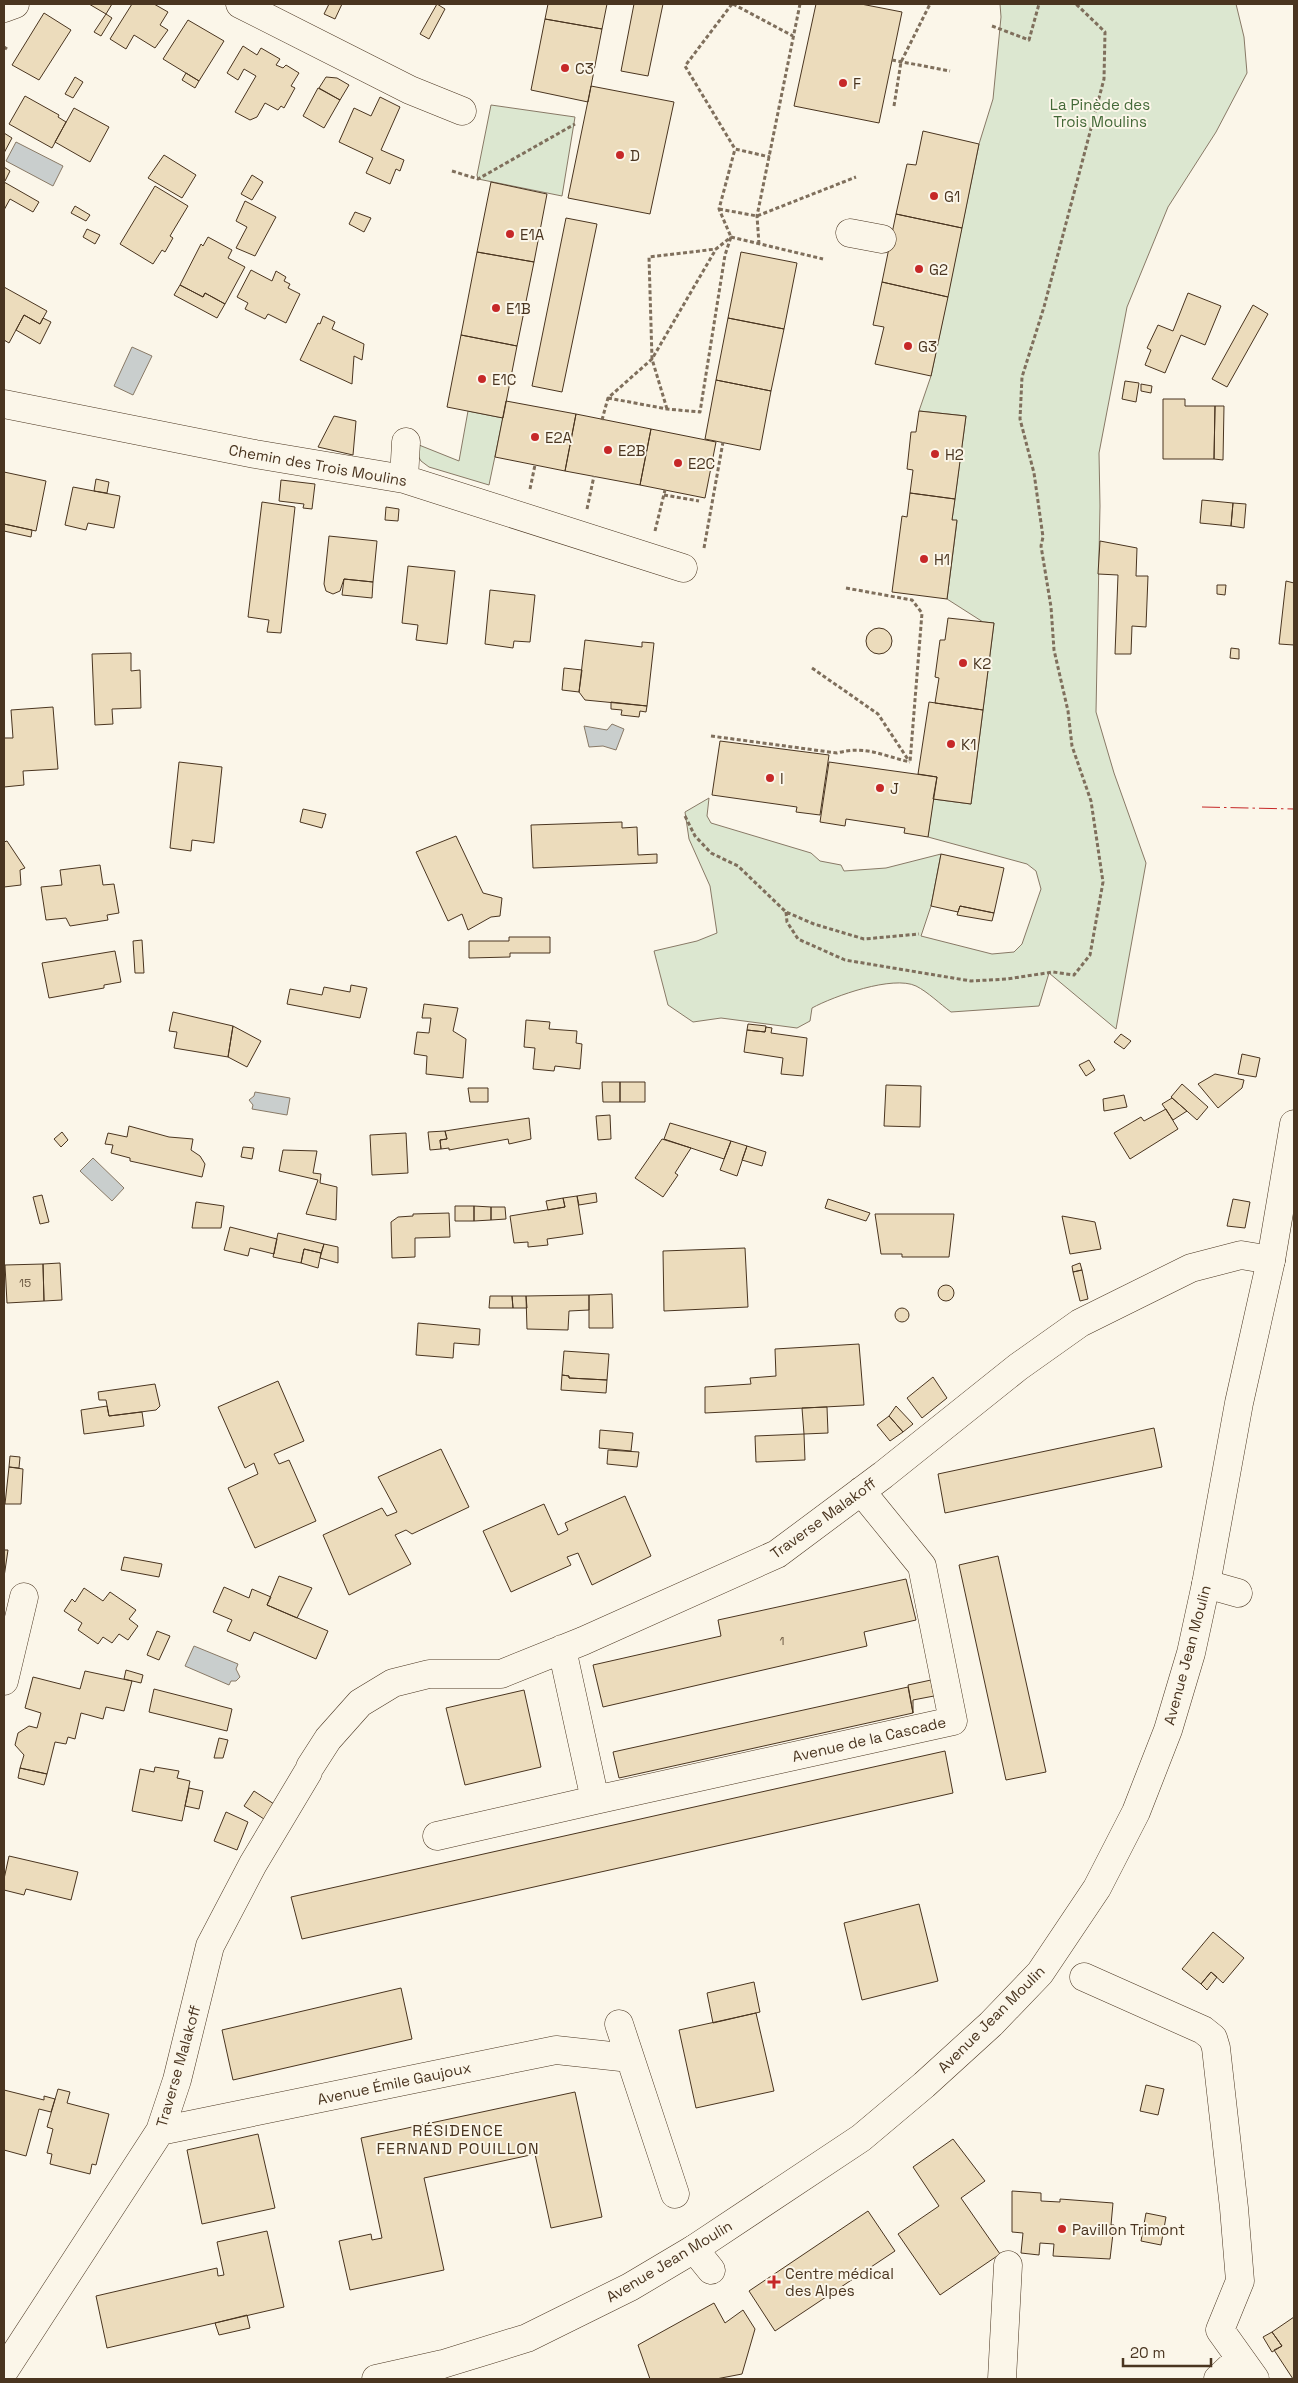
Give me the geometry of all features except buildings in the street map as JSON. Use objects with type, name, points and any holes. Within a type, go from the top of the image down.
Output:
[{"type":"street","points":[[240,4],[410,90],[462,111]]},
{"type":"street","points":[[850,233],[882,239]]},
{"type":"street","name":"Chemin des Trois Moulins","points":[[4,404],[255,454],[404,478],[693,560]]},
{"type":"street","points":[[404,478],[406,442]]},
{"type":"street","name":"Avenue Jean Moulin","points":[[376,2379],[443,2364],[527,2338],[630,2287],[694,2249],[861,2138],[971,2042],[1040,1973],[1097,1888],[1136,1812],[1168,1730],[1190,1653],[1206,1584],[1239,1403],[1271,1260],[1294,1124]]},
{"type":"street","name":"Traverse Malakoff","points":[[4,2372],[160,2131],[177,2080],[210,1946],[253,1864],[309,1769],[328,1739],[360,1703],[392,1683],[429,1674],[501,1674],[777,1554],[861,1491],[1018,1367],[1080,1323],[1191,1268],[1241,1255],[1271,1260]]},
{"type":"street","name":"Avenue de la Cascade","points":[[437,1836],[953,1721],[922,1566],[861,1491]]},
{"type":"street","points":[[1206,1584],[1238,1593]]},
{"type":"street","points":[[4,1681],[24,1597]]},
{"type":"street","points":[[562,1649],[595,1800]]},
{"type":"street","points":[[1084,1977],[1203,2030],[1213,2038],[1216,2048],[1233,2199],[1240,2281],[1220,2330],[1247,2369],[1218,2379]]},
{"type":"street","points":[[619,2024],[675,2194]]},
{"type":"street","name":"Avenue Émile Gaujoux","points":[[160,2131],[556,2050],[630,2058]]},
{"type":"street","points":[[694,2249],[711,2270]]},
{"type":"street","points":[[1002,2379],[1008,2265]]},
{"type":"path","points":[[608,398],[667,409],[700,412],[725,255],[731,236],[718,209],[735,149],[686,66],[732,4],[793,36]]},
{"type":"path","points":[[759,244],[758,216],[800,4]]},
{"type":"path","points":[[894,106],[901,62],[930,4]]},
{"type":"path","points":[[992,26],[1029,40],[1039,4]]},
{"type":"path","points":[[786,912],[787,922],[798,939],[846,960],[971,981],[1007,979],[1053,972],[1074,975],[1090,954],[1103,882],[1091,801],[1072,746],[1068,711],[1054,650],[1052,607],[1041,546],[1043,537],[1034,473],[1020,419],[1022,377],[1044,307],[1104,78],[1105,32],[1076,4]]},
{"type":"path","points":[[892,60],[950,71]]},
{"type":"path","points":[[452,172],[478,179],[575,124]]},
{"type":"path","points":[[735,149],[770,157]]},
{"type":"path","points":[[718,209],[758,216],[856,177]]},
{"type":"path","points":[[731,236],[822,259]]},
{"type":"path","points":[[602,420],[608,398],[652,359],[716,249],[731,236]]},
{"type":"path","points":[[667,409],[652,359],[649,257],[716,249]]},
{"type":"path","points":[[693,560],[722,442]]},
{"type":"path","points":[[529,491],[535,465]]},
{"type":"path","points":[[585,517],[594,476]]},
{"type":"path","points":[[654,537],[665,490]]},
{"type":"path","points":[[664,495],[700,501]]},
{"type":"path","points":[[846,588],[912,600],[922,613],[910,762]]},
{"type":"path","points":[[812,668],[878,714],[910,762]]},
{"type":"path","points":[[711,736],[838,753],[852,749],[870,750],[910,762]]},
{"type":"path","points":[[685,816],[695,836],[711,853],[738,866],[786,912],[814,924],[864,940],[919,934]]},
{"type":"green space","name":"La Pinède des Trois Moulins","points":[[1000,4],[1236,4],[1244,37],[1247,73],[1216,132],[1168,207],[1127,307],[1099,453],[1100,506],[1096,712],[1114,773],[1146,863],[1116,1029],[1049,973],[1039,1006],[951,1012],[916,986],[906,983],[893,983],[864,988],[822,1003],[812,1008],[810,1021],[797,1028],[721,1018],[693,1022],[668,1005],[654,951],[697,941],[717,933],[710,886],[689,839],[685,812],[709,798],[707,816],[711,823],[811,853],[820,861],[841,865],[844,871],[886,868],[941,854],[931,906],[921,936],[992,954],[1014,952],[1022,944],[1041,889],[1036,871],[1027,864],[928,837],[933,799],[971,804],[994,623],[983,622],[947,599],[957,521],[952,520],[966,416],[919,411],[931,376],[979,144],[993,99],[1001,17]]},
{"type":"green space","points":[[491,105],[575,117],[562,196],[478,179],[477,175]]},
{"type":"green space","points":[[468,411],[503,418],[489,485],[429,467],[421,461],[417,454],[419,445],[459,461]]},
{"type":"shaded area","points":[[16,142],[63,166],[53,186],[6,161]]},
{"type":"shaded area","points":[[132,347],[152,356],[133,395],[114,386]]},
{"type":"shaded area","points":[[612,724],[624,729],[616,750],[603,746],[589,747],[584,726],[607,730]]},
{"type":"shaded area","points":[[255,1092],[290,1098],[287,1115],[252,1109],[253,1105],[249,1100],[254,1096]]},
{"type":"shaded area","points":[[93,1158],[124,1188],[112,1201],[80,1171]]},
{"type":"shaded area","points":[[194,1646],[238,1664],[236,1669],[240,1677],[236,1681],[231,1681],[229,1685],[185,1666]]},
{"type":"power","points":[[1202,807],[1294,809]]},
{"type":"place","name":"C3","points":[[565,68]]},
{"type":"place","name":"F","points":[[843,83]]},
{"type":"place","name":"D","points":[[620,155]]},
{"type":"place","name":"G1","points":[[934,196]]},
{"type":"place","name":"E1A","points":[[510,234]]},
{"type":"place","name":"G2","points":[[919,269]]},
{"type":"place","name":"E1B","points":[[496,308]]},
{"type":"place","name":"G3","points":[[908,346]]},
{"type":"place","name":"E1C","points":[[482,379]]},
{"type":"place","name":"E2A","points":[[535,437]]},
{"type":"place","name":"E2B","points":[[608,450]]},
{"type":"place","name":"H2","points":[[935,454]]},
{"type":"place","name":"E2C","points":[[678,463]]},
{"type":"place","name":"H1","points":[[924,559]]},
{"type":"place","name":"K2","points":[[963,663]]},
{"type":"place","name":"K1","points":[[951,744]]},
{"type":"place","name":"I","points":[[770,778]]},
{"type":"place","name":"J","points":[[880,788]]},
{"type":"place","name":"Pavillon Trimont","points":[[1062,2229]]},
{"type":"place","name":"Centre médical des Alpes","points":[[774,2282]]},
{"type":"district","name":"RÉSIDENCE FERNAND POUILLON","points":[[458,2139]]}]
